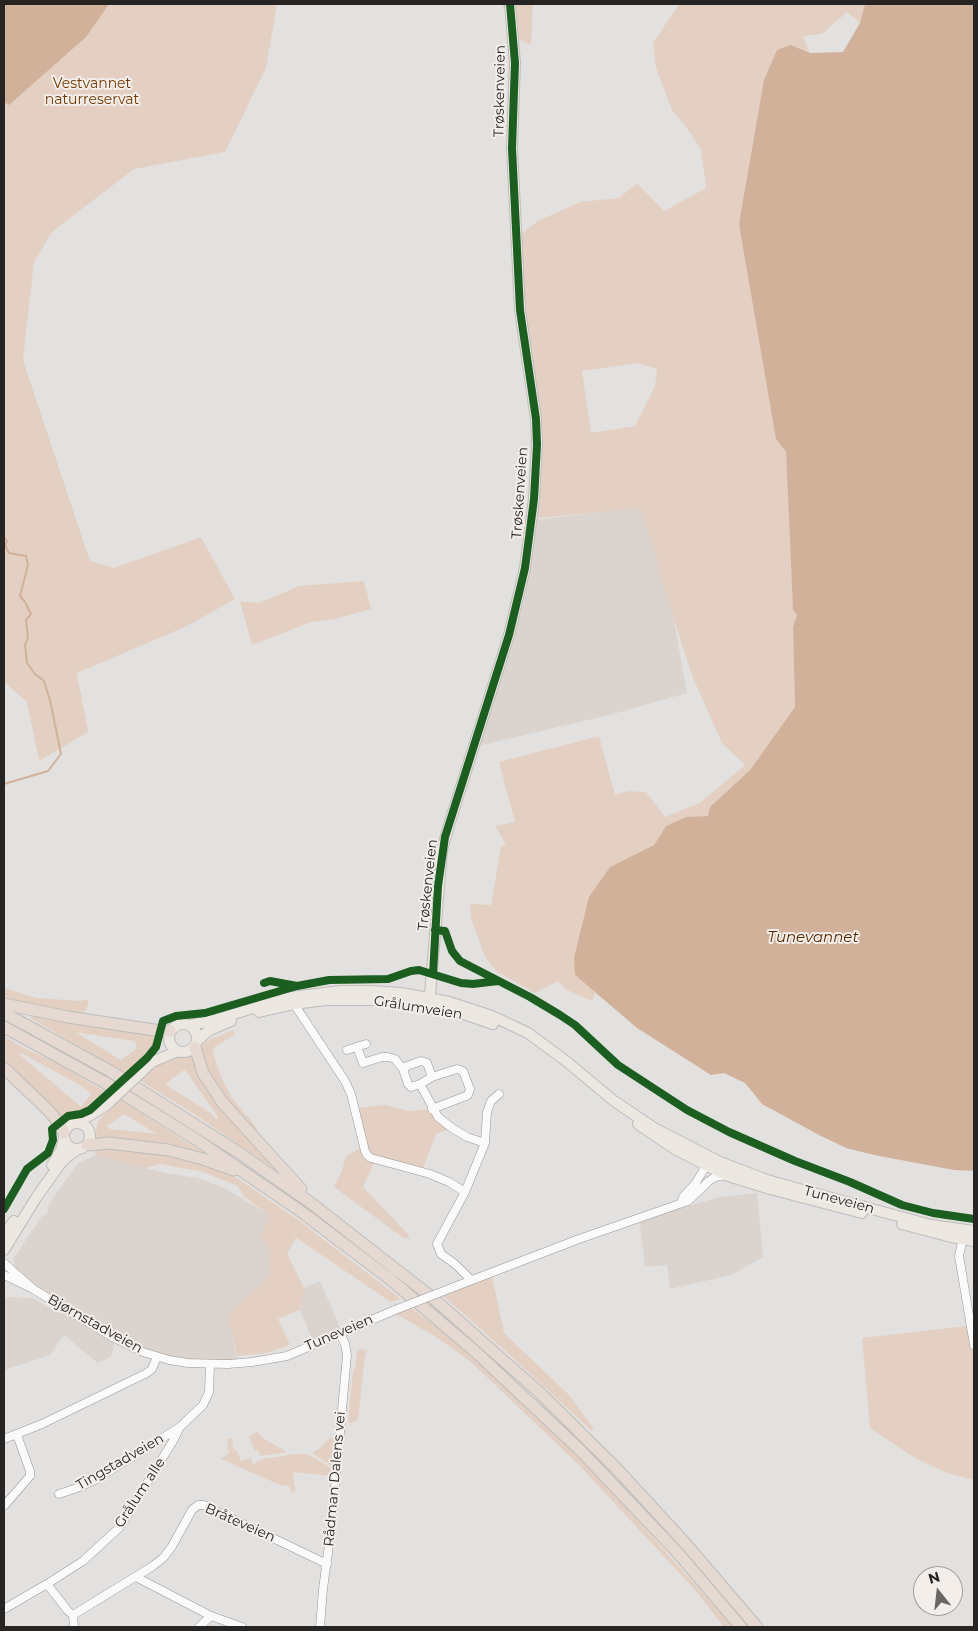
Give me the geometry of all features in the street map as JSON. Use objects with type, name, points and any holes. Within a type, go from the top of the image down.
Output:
[{"type":"highway","points":[[4,1004],[68,1017],[161,1031],[170,1037]]},
{"type":"highway","points":[[4,1013],[110,1071],[245,1156],[311,1203],[434,1299],[546,1398],[602,1454],[663,1518],[757,1627]]},
{"type":"highway","points":[[4,1027],[129,1098],[252,1177],[390,1279],[452,1331],[555,1425],[623,1494],[688,1565],[741,1627]]},
{"type":"highway","points":[[196,1043],[208,1081],[222,1102],[311,1203]]},
{"type":"highway","points":[[4,1068],[49,1111],[59,1123],[64,1136]]},
{"type":"highway","points":[[83,1147],[109,1143],[180,1152],[252,1177]]},
{"type":"main road","name":"Trøskenveien","points":[[429,1002],[438,886],[445,837],[509,635],[525,568],[534,499],[537,445],[536,419],[520,310],[512,148],[515,63],[510,4]]},
{"type":"main road","name":"Grålumveien","points":[[190,1025],[215,1020],[284,998],[333,992],[371,991],[429,1002]]},
{"type":"main road","name":"Grålumveien","points":[[196,1043],[208,1031],[229,1022],[266,1010],[294,1004],[351,999],[397,1002],[449,1002],[492,1016],[528,1033],[614,1101],[654,1128],[720,1162]]},
{"type":"main road","points":[[4,1250],[60,1164],[83,1147],[90,1138],[90,1132],[97,1115],[152,1062],[176,1025],[185,1023],[196,1031],[196,1043],[186,1052],[178,1051],[152,1062]]},
{"type":"main road","points":[[170,1037],[174,1049],[178,1051]]},
{"type":"main road","name":"Grålumveien","points":[[614,1101],[624,1112],[650,1133],[706,1166]]},
{"type":"main road","points":[[4,1235],[55,1161],[61,1150],[68,1126],[97,1115]]},
{"type":"main road","points":[[75,1123],[82,1124],[90,1132]]},
{"type":"main road","points":[[64,1136],[71,1148],[83,1147]]},
{"type":"main road","name":"Tuneveien","points":[[720,1162],[743,1172],[814,1193],[967,1234],[974,1241]]},
{"type":"main road","name":"Tuneveien","points":[[706,1166],[725,1175],[770,1189],[967,1234]]},
{"type":"street","points":[[284,998],[294,1004],[346,1081],[367,1155],[371,1158],[430,1174],[449,1182],[465,1192]]},
{"type":"street","points":[[347,1050],[366,1044]]},
{"type":"street","points":[[357,1047],[363,1063],[382,1057],[395,1059],[404,1069],[408,1084],[412,1087],[457,1069],[463,1071],[470,1092],[466,1096],[432,1109]]},
{"type":"street","points":[[404,1069],[421,1061],[427,1063],[432,1078]]},
{"type":"street","points":[[420,1084],[438,1117],[467,1137],[485,1143]]},
{"type":"street","points":[[471,1280],[455,1264],[441,1254],[437,1244],[465,1192],[485,1143],[487,1112],[491,1101],[499,1094]]},
{"type":"street","points":[[681,1203],[683,1196],[695,1184],[706,1166],[720,1162]]},
{"type":"street","name":"Tuneveien","points":[[157,1356],[188,1363],[210,1364],[252,1362],[287,1356],[471,1280],[688,1202],[716,1177],[725,1175]]},
{"type":"street","points":[[967,1234],[959,1256],[974,1345]]},
{"type":"street","name":"Bjørnstadveien","points":[[4,1263],[33,1290]]},
{"type":"street","name":"Bjørnstadveien","points":[[4,1274],[116,1339],[157,1356]]},
{"type":"street","name":"Rådman Dalens vei","points":[[320,1627],[323,1589],[332,1530],[346,1355],[345,1344],[340,1333]]},
{"type":"street","points":[[4,1440],[42,1424],[147,1373],[152,1369],[157,1356]]},
{"type":"street","name":"Grålum alle","points":[[4,1609],[83,1561],[120,1527],[180,1427],[204,1405],[209,1392],[210,1364]]},
{"type":"street","name":"Tingstadveien","points":[[59,1494],[95,1480],[180,1427]]},
{"type":"street","points":[[4,1506],[30,1476],[30,1471],[17,1435]]},
{"type":"street","name":"Bråteveien","points":[[73,1615],[136,1577],[163,1558],[171,1548],[192,1510],[198,1506],[204,1505],[327,1564]]},
{"type":"street","points":[[136,1577],[211,1616],[242,1627]]},
{"type":"street","points":[[47,1584],[73,1615],[74,1627]]},
{"type":"street","points":[[199,1627],[211,1616]]},
{"type":"shaded area","points":[[641,507],[673,617],[687,693],[613,714],[474,747],[524,601],[537,520]]},
{"type":"shaded area","points":[[96,1155],[165,1173],[198,1178],[224,1188],[271,1216],[270,1275],[228,1315],[238,1364],[210,1365],[157,1357],[116,1339],[111,1357],[98,1363],[64,1335],[50,1355],[4,1370],[4,1297],[32,1298],[55,1311],[72,1313],[33,1289],[36,1285],[14,1268],[14,1258],[42,1216],[47,1214],[49,1204],[78,1163]]},
{"type":"shaded area","points":[[757,1193],[763,1257],[731,1275],[670,1289],[667,1265],[645,1267],[640,1225],[637,1219],[672,1207],[685,1207],[720,1197]]},
{"type":"shaded area","points":[[320,1281],[342,1332],[314,1344],[300,1310],[304,1288]]},
{"type":"green space","name":"Vestvannet naturreservat","points":[[4,4],[277,4],[266,68],[225,152],[134,169],[52,232],[34,262],[23,360],[90,561],[114,568],[201,537],[235,599],[187,626],[77,673],[88,732],[39,761],[27,702],[4,682]]},
{"type":"green space","points":[[501,4],[533,4],[531,45],[514,37],[513,23]]},
{"type":"green space","points":[[679,4],[865,4],[860,23],[847,12],[822,34],[803,36],[810,53],[791,45],[776,439],[786,452],[793,610],[797,614],[793,628],[795,707],[750,770],[710,807],[708,816],[686,817],[666,826],[654,845],[610,867],[575,975],[595,992],[592,1001],[565,989],[558,981],[535,993],[497,972],[485,957],[471,919],[470,904],[491,905],[501,846],[506,844],[495,826],[515,822],[499,762],[599,736],[615,795],[629,791],[646,792],[665,817],[700,803],[745,765],[722,743],[693,678],[641,508],[540,518],[538,515],[542,446],[536,419],[516,238],[538,221],[580,202],[619,198],[637,183],[664,211],[706,188],[701,150],[672,110],[656,68],[653,43]],"holes":[[[638,363],[657,369],[655,386],[635,426],[591,433],[582,371]]]},
{"type":"green space","points":[[364,581],[371,609],[335,619],[311,622],[252,645],[240,601],[259,603],[299,586]]},
{"type":"green space","points":[[4,988],[37,998],[80,1001],[89,999],[86,1010],[83,1013],[69,1013],[4,999]]},
{"type":"green space","points":[[32,1014],[158,1035],[158,1039],[150,1051],[125,1073],[30,1018]],"holes":[[[75,1032],[135,1041],[137,1048],[121,1060]]]},
{"type":"green space","points":[[233,1030],[235,1034],[213,1048],[215,1060],[232,1098],[257,1128],[253,1132],[224,1099],[207,1070],[201,1046],[207,1041]]},
{"type":"green space","points":[[4,1036],[60,1065],[104,1091],[86,1111],[69,1114],[61,1119],[4,1064]],"holes":[[[21,1053],[80,1085],[91,1094],[82,1106],[19,1054]]]},
{"type":"green space","points":[[192,1054],[280,1173],[196,1115],[139,1080],[163,1062],[176,1056]],"holes":[[[184,1070],[218,1117],[217,1119],[211,1113],[166,1085]]]},
{"type":"green space","points":[[119,1099],[216,1161],[95,1139],[98,1121]],"holes":[[[124,1114],[157,1134],[110,1129],[107,1126]]]},
{"type":"green space","points":[[386,1105],[409,1111],[432,1109],[452,1128],[436,1134],[422,1171],[376,1159],[363,1187],[408,1234],[410,1239],[402,1237],[334,1187],[342,1171],[346,1156],[364,1146],[355,1108]]},
{"type":"green space","points":[[105,1146],[146,1150],[215,1167],[237,1178],[301,1222],[401,1299],[391,1302],[292,1235],[296,1239],[287,1253],[304,1288],[300,1310],[278,1319],[290,1345],[266,1353],[237,1356],[228,1315],[270,1275],[269,1249],[260,1237],[270,1216],[245,1197],[238,1186],[200,1171],[159,1164],[146,1168],[96,1155],[93,1148]]},
{"type":"green space","points":[[491,1272],[504,1333],[569,1395],[594,1429],[592,1431],[443,1296],[454,1287]]},
{"type":"green space","points":[[411,1308],[440,1329],[503,1384],[553,1432],[613,1493],[733,1627],[724,1627],[696,1591],[578,1464],[471,1362],[436,1337],[396,1314]]},
{"type":"green space","points":[[974,1325],[974,1480],[947,1473],[915,1458],[870,1428],[862,1338]]},
{"type":"green space","points":[[361,1349],[367,1351],[358,1420],[351,1423],[348,1422],[353,1370],[355,1369],[357,1352]]},
{"type":"green space","points":[[257,1432],[266,1440],[287,1452],[260,1456],[258,1450],[255,1451],[249,1436]]},
{"type":"green space","points":[[331,1437],[335,1440],[332,1466],[312,1453]]},
{"type":"green space","points":[[232,1438],[233,1448],[237,1451],[241,1461],[251,1458],[253,1464],[263,1459],[307,1454],[330,1467],[332,1469],[331,1476],[293,1472],[295,1492],[291,1491],[289,1486],[280,1485],[221,1459],[230,1452],[227,1441]]},
{"type":"water","points":[[4,4],[109,4],[86,37],[9,105],[4,102]]},
{"type":"water","name":"Tunevannet","points":[[865,4],[974,4],[974,1171],[954,1170],[874,1155],[846,1148],[819,1135],[762,1104],[745,1083],[724,1073],[711,1075],[637,1028],[575,975],[574,958],[589,897],[610,867],[654,845],[666,826],[686,817],[708,816],[710,807],[750,770],[795,707],[793,627],[797,615],[793,610],[786,452],[776,439],[739,224],[764,80],[777,50],[791,45],[810,53],[843,52],[860,23]]},
{"type":"waterway","points":[[4,537],[7,541],[5,545],[9,553],[26,556],[28,565],[20,596],[31,614],[26,620],[28,638],[25,645],[27,663],[35,674],[44,681],[50,700],[61,754],[48,771],[4,784]]},
{"type":"cycle path","points":[[433,974],[438,886],[445,837],[509,635],[525,568],[534,499],[537,445],[536,419],[520,310],[512,148],[515,63],[510,4]]},
{"type":"cycle path","points":[[435,930],[445,931],[452,951],[460,961],[530,997],[560,1015],[575,1025],[618,1065],[687,1110],[729,1132],[902,1205],[933,1213],[974,1219]]},
{"type":"cycle path","points":[[264,983],[270,981],[297,986],[329,980],[388,979],[419,970],[461,983],[473,984],[498,981]]},
{"type":"cycle path","points":[[4,1209],[27,1169],[48,1153],[53,1140],[52,1129],[68,1116],[90,1110],[147,1058],[156,1047],[163,1021],[176,1016],[205,1013],[297,986]]}]
